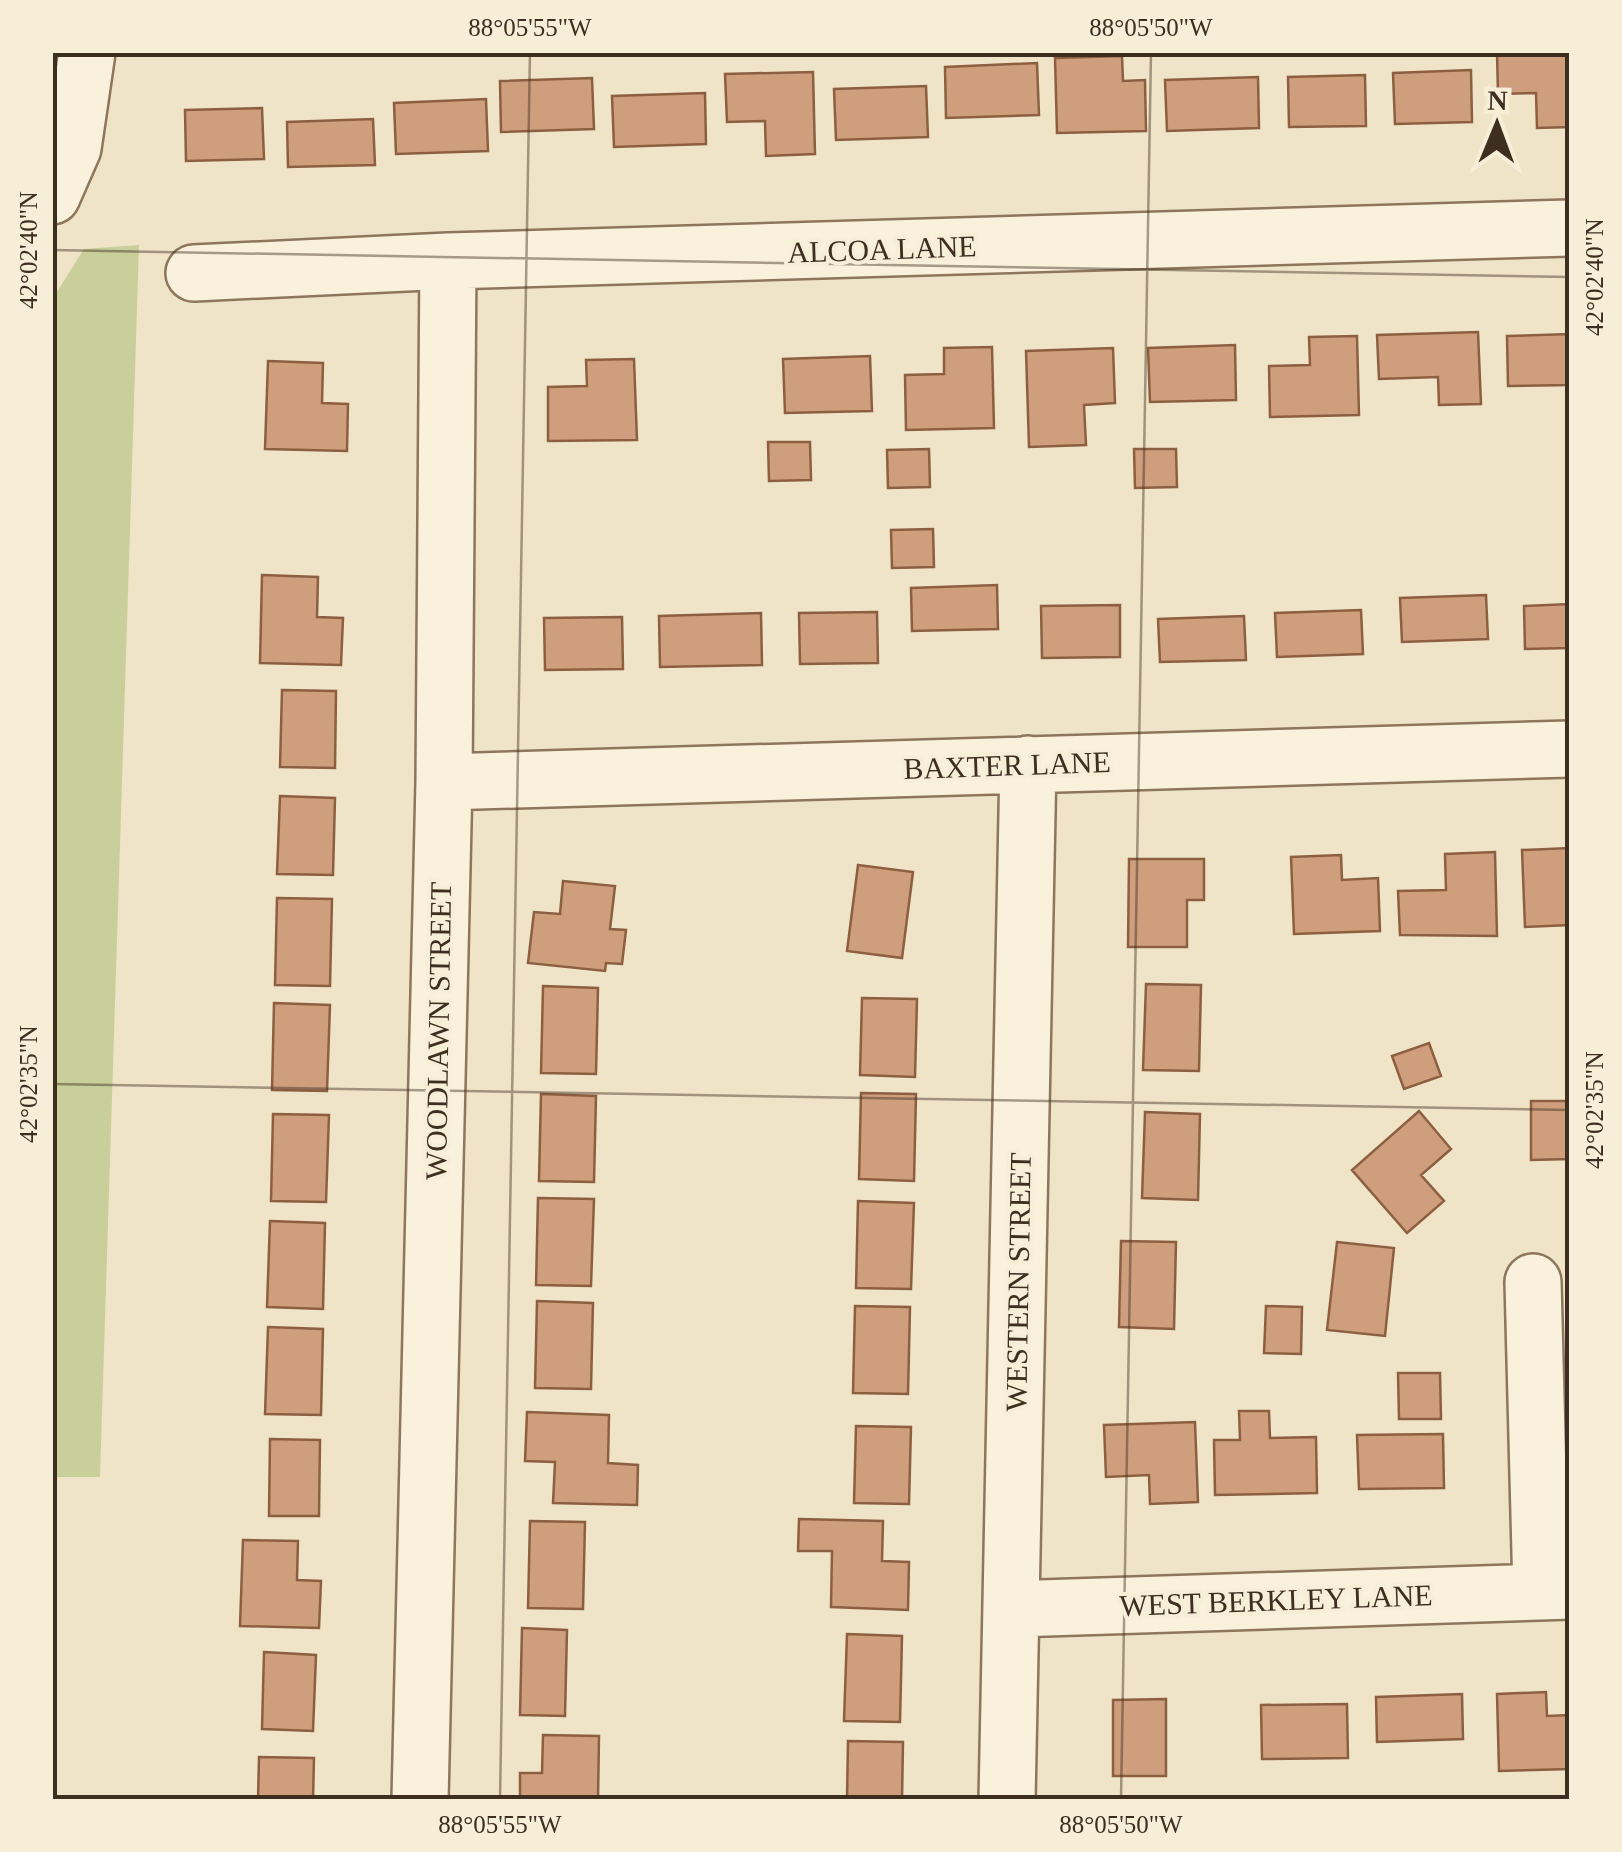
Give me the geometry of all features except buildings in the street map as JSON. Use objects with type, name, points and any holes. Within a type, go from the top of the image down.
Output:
[{"type":"street","points":[[52,196],[73,148],[86,52]]},
{"type":"street","name":"ALCOA LANE","points":[[194,273],[1570,228]]},
{"type":"street","name":"WOODLAWN STREET","points":[[420,1800],[444,782],[448,262]]},
{"type":"street","name":"BAXTER LANE","points":[[444,782],[1570,749]]},
{"type":"street","name":"WESTERN STREET","points":[[1007,1800],[1028,764]]},
{"type":"street","name":"WEST BERKLEY LANE","points":[[1012,1608],[1555,1592],[1533,1282]]},
{"type":"green space","points":[[139,245],[100,1477],[53,1477],[53,298],[84,249]]}]
